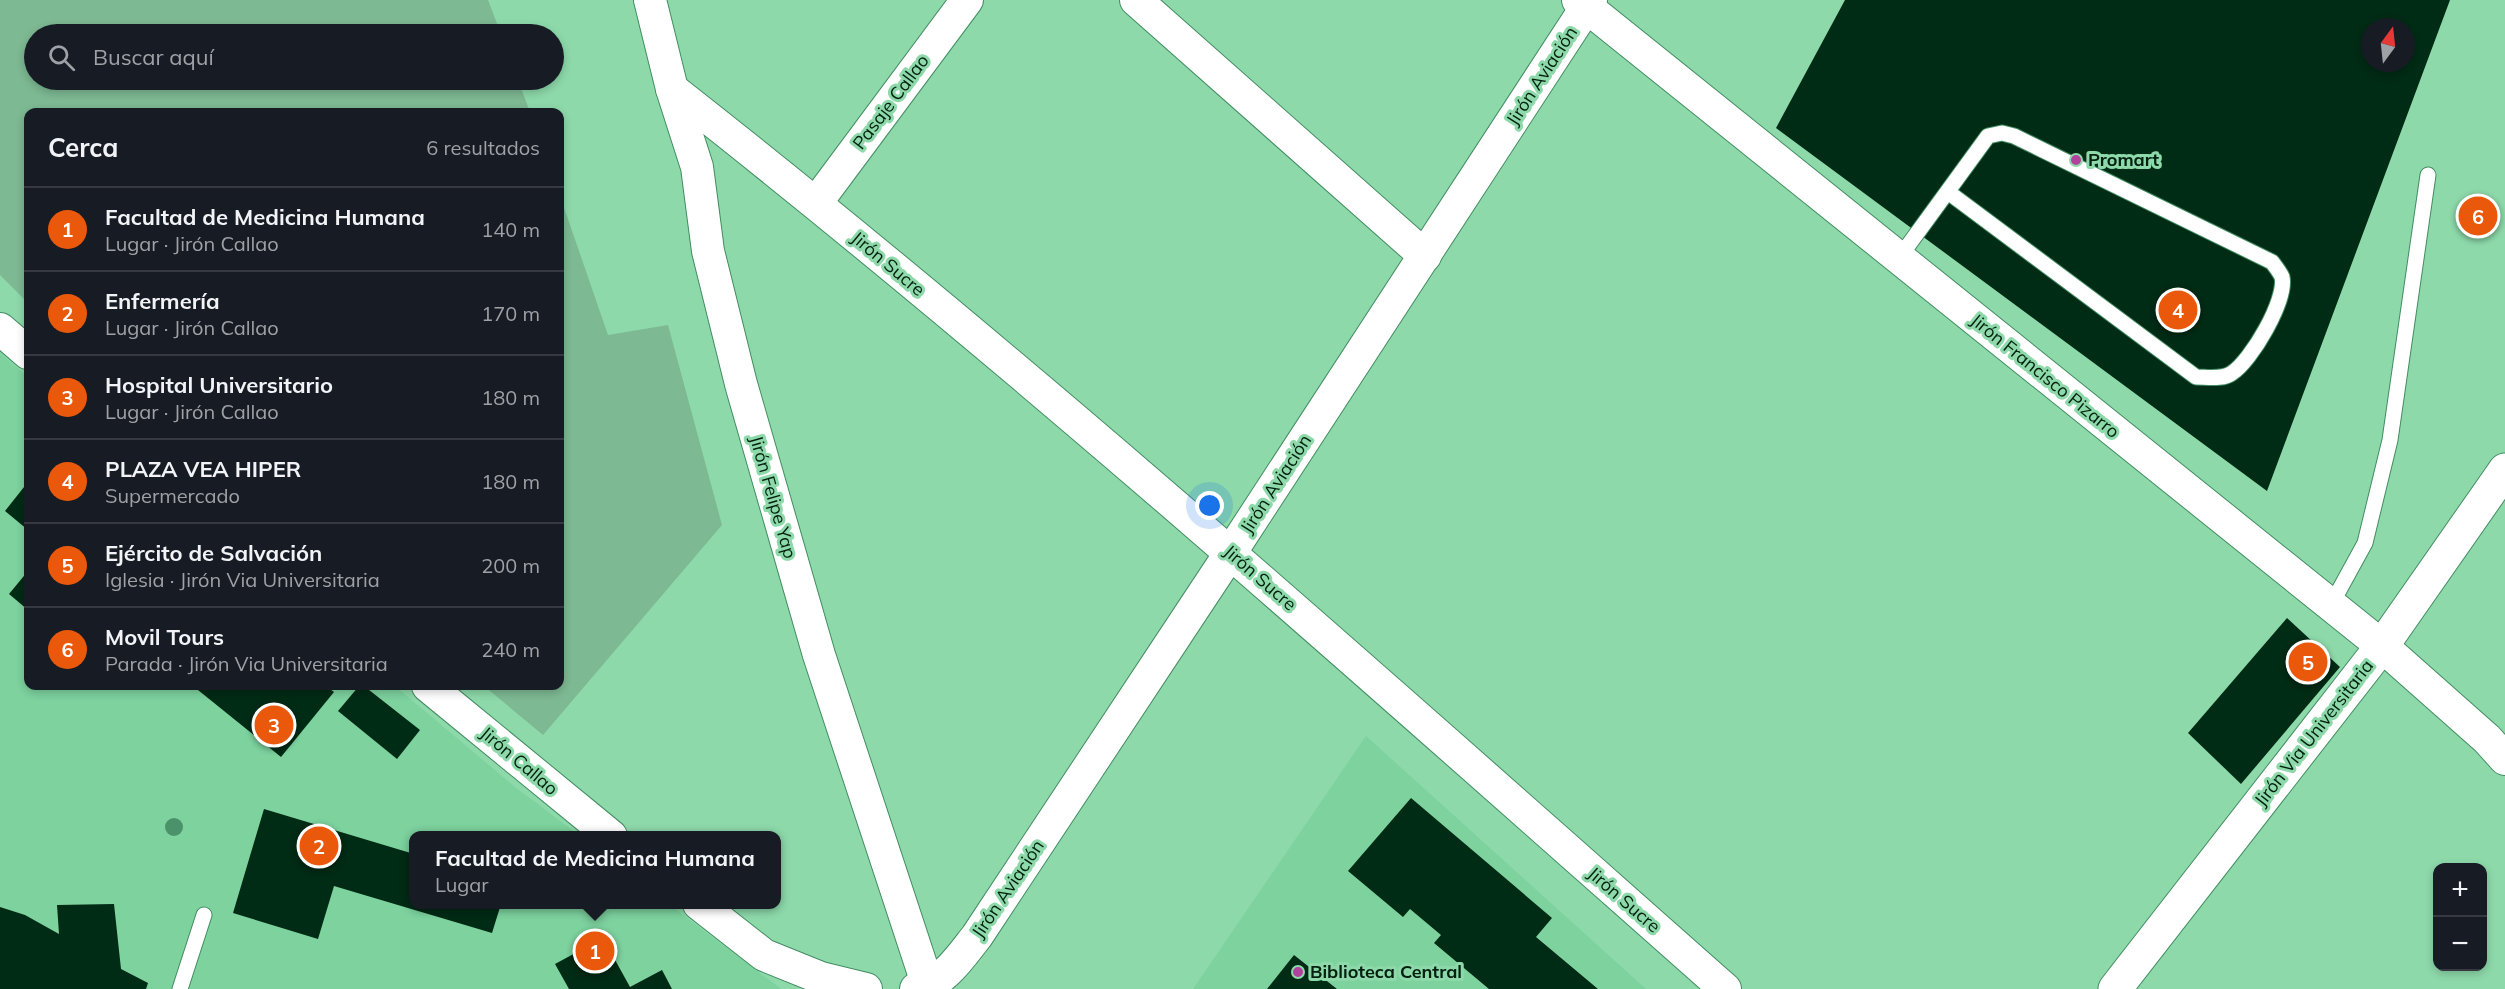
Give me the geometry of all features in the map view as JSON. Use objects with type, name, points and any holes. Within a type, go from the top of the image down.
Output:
[{"type":"street","name":"Jirón Felipe Yap","points":[[650,0],[672,88],[697,167],[708,251],[744,395],[819,654],[922,988]]},
{"type":"street","name":"Pasaje Callao","points":[[816,203],[967,0]]},
{"type":"street","points":[[1136,0],[1425,256]]},
{"type":"street","name":"Jirón Aviación","points":[[922,988],[946,973],[977,936],[1425,256],[1586,2]]},
{"type":"street","name":"Jirón Francisco Pizarro","points":[[1586,2],[1899,258],[2382,645],[2487,739],[2505,759]]},
{"type":"street","name":"Jirón Sucre","points":[[672,88],[816,203],[1231,552],[1725,989]]},
{"type":"street","points":[[0,329],[24,350]]},
{"type":"street","name":"Jirón Via Universitaria","points":[[2115,989],[2382,645],[2505,470]]},
{"type":"street","name":"Jirón Callao","points":[[433,690],[605,831]]},
{"type":"street","points":[[705,909],[764,955],[821,978],[866,989]]},
{"type":"lane","points":[[1899,258],[1988,136],[2002,133],[2014,135],[2272,262],[2282,277],[2281,296],[2261,341],[2232,374],[2196,377],[1948,192]]},
{"type":"lane","points":[[2331,605],[2365,543],[2390,440],[2428,175]]},
{"type":"lane","points":[[180,989],[204,915]]},
{"type":"shaded area","points":[[0,0],[488,0],[497,24],[24,24],[24,90],[522,90],[528,108],[24,108],[24,299],[0,275]]},
{"type":"shaded area","points":[[564,208],[608,335],[668,325],[722,525],[543,735],[489,690],[564,690]]},
{"type":"shaded area","points":[[0,353],[24,374],[24,690],[400,690],[515,787],[574,831],[409,831],[409,909],[675,909],[781,989],[0,989]]},
{"type":"shaded area","points":[[1366,736],[1646,989],[1193,989]]},
{"type":"building","points":[[1845,0],[2450,0],[2267,491],[1776,128]]},
{"type":"building","points":[[24,487],[24,527],[5,511]]},
{"type":"building","points":[[24,576],[24,607],[9,594]]},
{"type":"building","points":[[2287,618],[2340,667],[2241,784],[2188,733]]},
{"type":"building","points":[[198,690],[331,690],[334,692],[281,757]]},
{"type":"building","points":[[356,690],[369,690],[420,730],[397,759],[338,711]]},
{"type":"building","points":[[1411,798],[1552,918],[1536,937],[1598,989],[1489,989],[1434,943],[1441,935],[1410,909],[1403,917],[1348,871]]},
{"type":"building","points":[[264,809],[409,852],[409,908],[334,886],[318,939],[233,913]]},
{"type":"building","points":[[114,904],[121,969],[148,983],[146,989],[0,989],[0,907],[25,915],[59,934],[57,905]]},
{"type":"building","points":[[411,909],[499,909],[492,933]]},
{"type":"building","points":[[603,938],[630,987],[662,970],[672,989],[569,989],[555,964]]},
{"type":"building","name":"Biblioteca Central","points":[[1294,955],[1337,989],[1267,989]]},
{"type":"place","name":"Promart","points":[[2076,160]]},
{"type":"place","name":"Movil Tours","points":[[2478,216]]},
{"type":"place","name":"PLAZA VEA HIPER","points":[[2178,310]]},
{"type":"place","name":"Ejército de Salvación","points":[[2308,662]]},
{"type":"place","name":"Hospital Universitario","points":[[274,725]]},
{"type":"place","name":"Enfermería","points":[[319,846]]},
{"type":"place","name":"Facultad de Medicina Humana","points":[[595,951]]},
{"type":"place","name":"Biblioteca Central","points":[[1298,972]]}]
